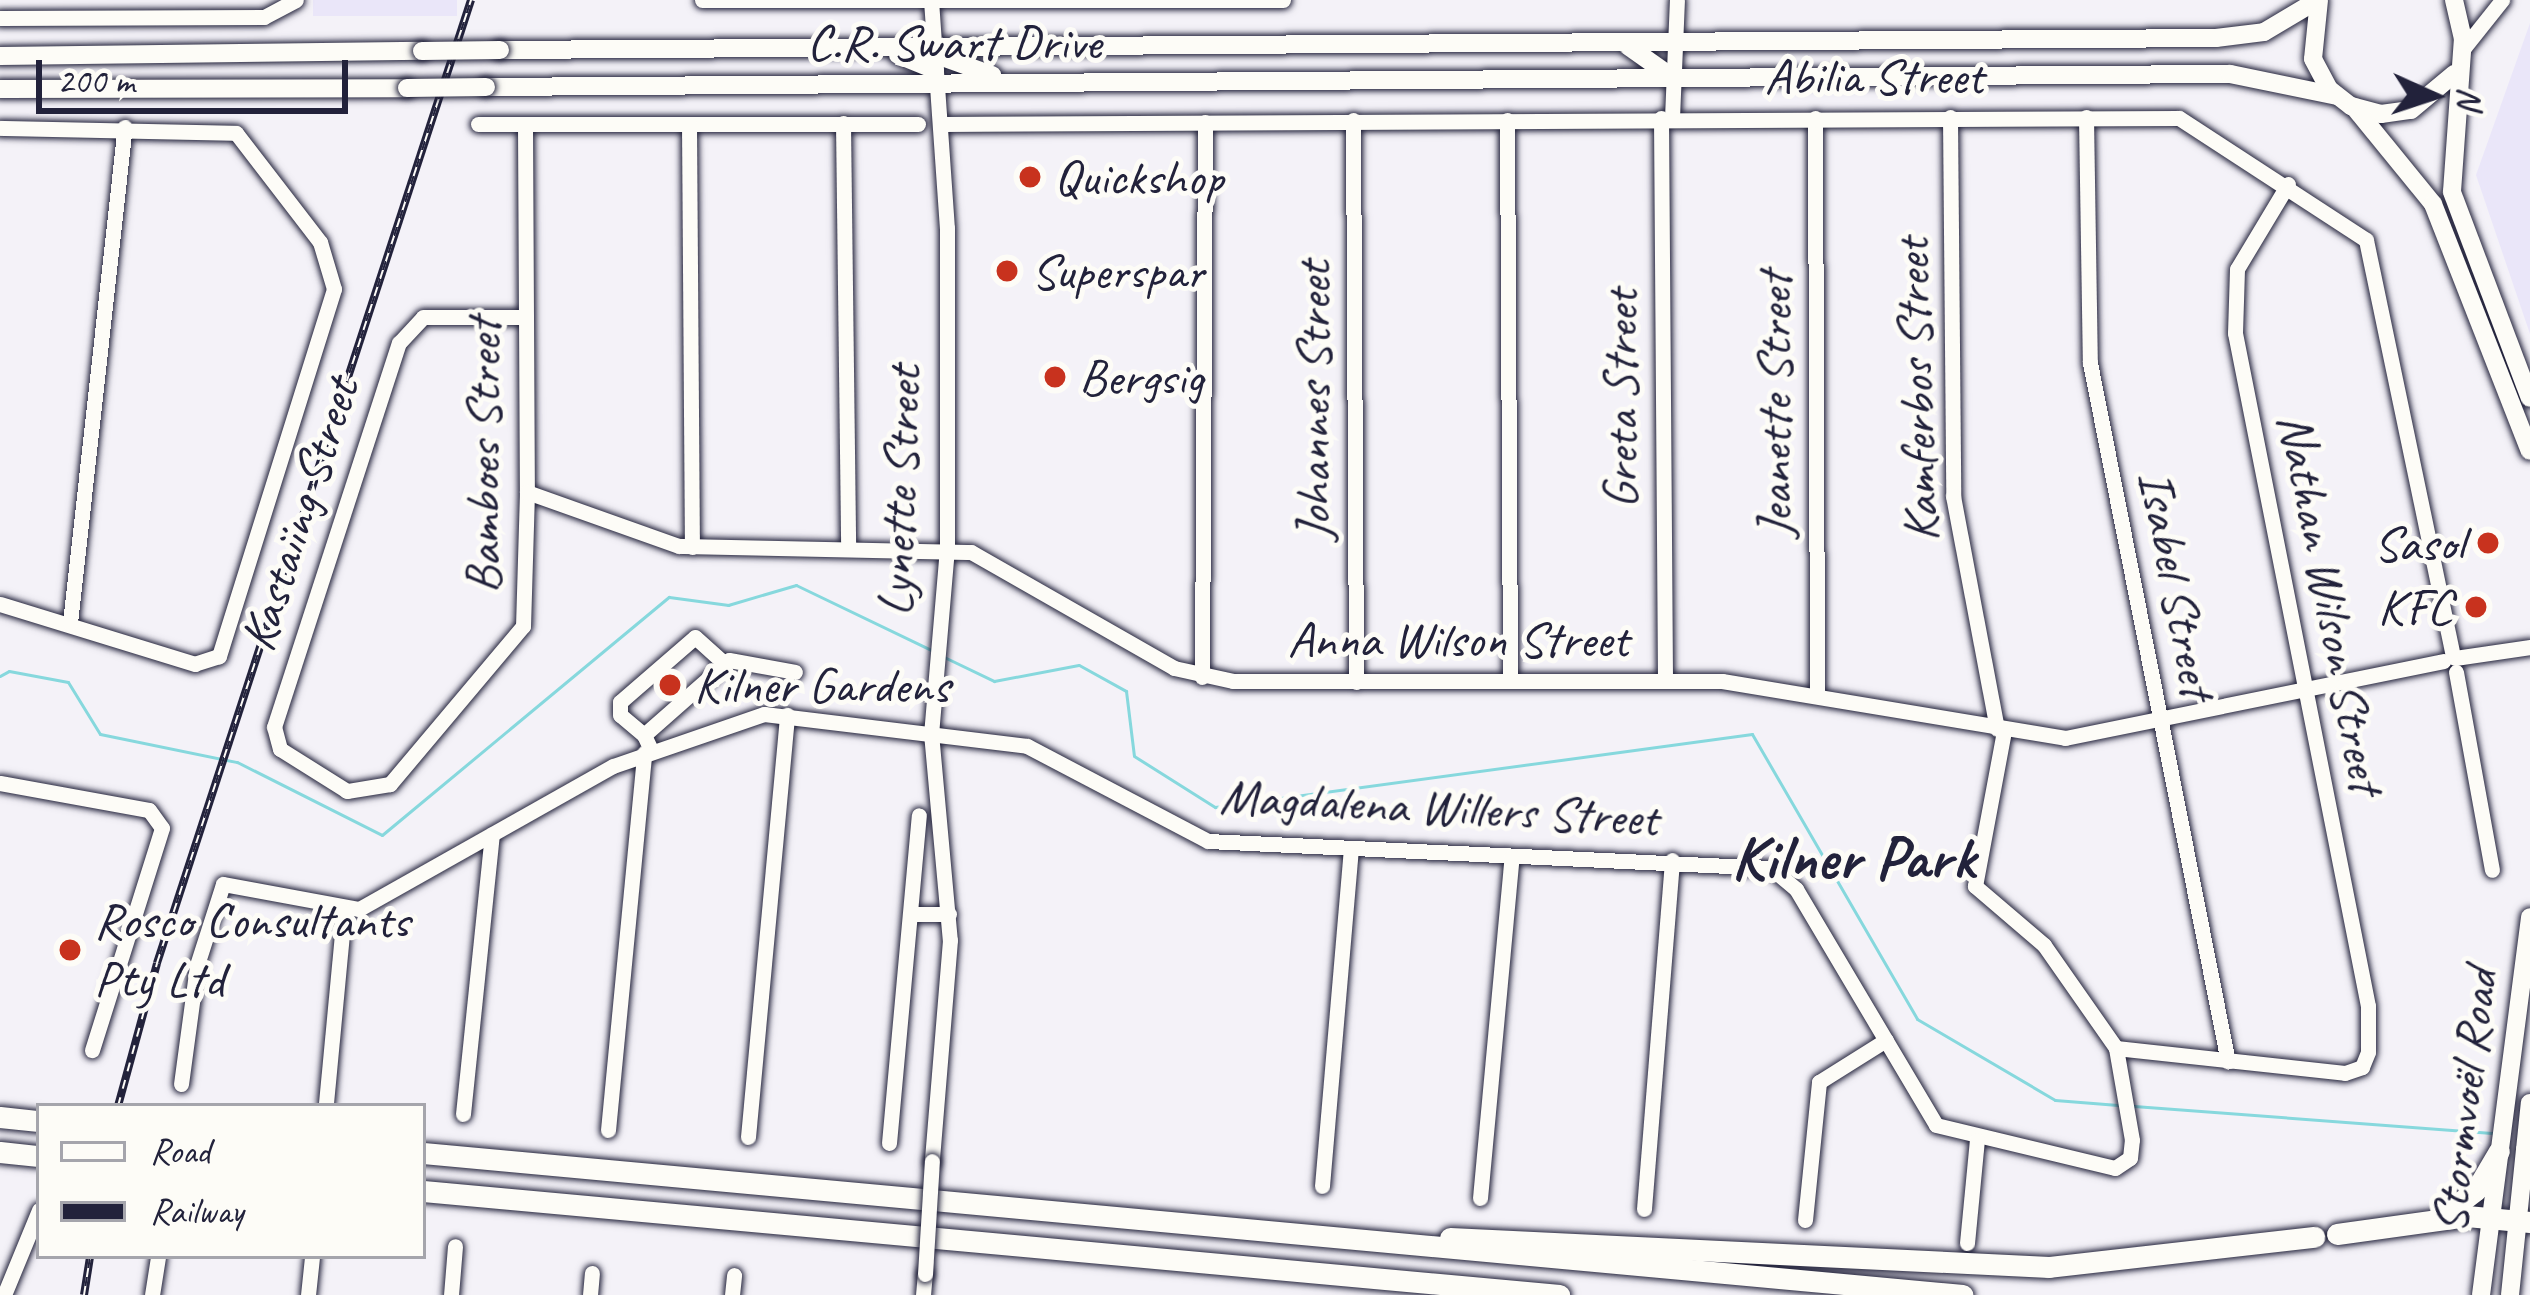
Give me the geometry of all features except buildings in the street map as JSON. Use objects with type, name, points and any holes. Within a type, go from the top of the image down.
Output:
[{"type":"highway","points":[[0,1118],[36,1121]]},
{"type":"highway","points":[[2526,1148],[2530,1178]]},
{"type":"highway","points":[[2435,1220],[2472,1195],[2499,1150]]},
{"type":"highway","points":[[0,1152],[36,1156]]},
{"type":"highway","points":[[426,1154],[1962,1295]]},
{"type":"highway","points":[[426,1191],[1559,1295]]},
{"type":"highway","points":[[2338,1234],[2435,1220],[2490,1216],[2524,1220]]},
{"type":"highway","points":[[1365,1243],[1625,1241],[2049,1267],[2314,1238]]},
{"type":"highway","points":[[1516,1291],[1547,1295]]},
{"type":"main road","name":"C.R. Swart Drive","points":[[0,89],[486,87],[935,64],[1623,44],[2242,37],[2318,0]]},
{"type":"main road","points":[[2318,0],[2311,52],[2345,102],[2437,212],[2530,451]]},
{"type":"main road","points":[[2454,0],[2461,57],[2452,192],[2530,398]]},
{"type":"main road","points":[[1623,44],[1659,61],[1672,77]]},
{"type":"main road","points":[[1674,44],[1688,62],[1742,76]]},
{"type":"main road","name":"C.R. Swart Drive","points":[[0,56],[882,50],[999,83],[2251,74],[2345,102]]},
{"type":"main road","points":[[2345,102],[2387,115],[2417,108],[2442,91],[2461,57]]},
{"type":"main road","name":"Stormvoël Road","points":[[2481,1295],[2530,917]]},
{"type":"main road","name":"Stormvoël Road","points":[[2510,1295],[2524,1220],[2530,1103]]},
{"type":"street","points":[[0,18],[264,17],[296,0]]},
{"type":"street","points":[[702,0],[1283,0]]},
{"type":"street","name":"Greta Street","points":[[1665,680],[1666,118],[1677,0]]},
{"type":"street","points":[[2461,57],[2502,0]]},
{"type":"street","name":"Lynette Street","points":[[923,1295],[949,914],[931,733],[947,548],[943,124],[931,1]]},
{"type":"street","name":"Kamferbos Street","points":[[1950,117],[1953,496],[2000,730],[1975,888],[2048,949],[2116,1048],[2130,1116],[2130,1158]]},
{"type":"street","name":"Isabel Street","points":[[2086,117],[2090,364],[2228,1062]]},
{"type":"street","name":"Jeanette Street","points":[[1815,118],[1817,691]]},
{"type":"street","name":"Abilia Street","points":[[943,124],[2179,118],[2357,229],[2370,247],[2492,870]]},
{"type":"street","name":"Johannes Street","points":[[1353,120],[1356,682]]},
{"type":"street","points":[[1507,120],[1510,680]]},
{"type":"street","points":[[1202,677],[1204,122]]},
{"type":"street","points":[[843,123],[848,545]]},
{"type":"street","points":[[478,124],[918,124]]},
{"type":"street","points":[[689,124],[692,547]]},
{"type":"street","name":"Bamboes Street","points":[[368,793],[390,784],[520,632],[527,492],[525,126]]},
{"type":"street","points":[[0,128],[125,127],[239,135],[332,269],[332,307],[224,651],[195,664],[0,604]]},
{"type":"street","points":[[70,623],[125,127]]},
{"type":"street","name":"Nathan Wilson Street","points":[[2228,1062],[2349,1073],[2368,1052],[2368,1006],[2232,296],[2239,263],[2288,184]]},
{"type":"street","name":"Kastaiing Street","points":[[368,793],[344,790],[286,754],[274,732],[399,343],[423,317],[526,316]]},
{"type":"street","name":"Anna Wilson Street","points":[[527,492],[692,547],[947,548],[991,561],[1132,645],[1202,677],[1356,682],[1665,680],[1817,691],[2000,730],[2072,738],[2530,651]]},
{"type":"street","points":[[646,746],[620,715],[620,702],[695,637],[724,663]]},
{"type":"street","points":[[608,1130],[646,746],[724,663],[736,658],[795,672]]},
{"type":"street","points":[[748,1137],[787,716]]},
{"type":"street","name":"Magdalena Willers Street","points":[[344,911],[646,746],[745,717],[787,716],[1027,746],[1192,837],[1351,849],[1672,860],[1783,874],[1932,1120],[1977,1140],[2101,1168],[2130,1158]]},
{"type":"street","points":[[0,783],[156,815],[159,845],[92,1050]]},
{"type":"street","points":[[890,1143],[919,815]]},
{"type":"street","points":[[463,1114],[492,834]]},
{"type":"street","points":[[1322,1186],[1351,849]]},
{"type":"street","points":[[1480,1198],[1512,856]]},
{"type":"street","points":[[1644,1209],[1672,860]]},
{"type":"street","points":[[181,1084],[209,913],[218,890],[236,880],[344,911],[326,1103]]},
{"type":"street","points":[[911,914],[949,914]]},
{"type":"street","points":[[1805,1220],[1819,1082],[1886,1040]]},
{"type":"street","points":[[2116,1048],[2228,1062]]},
{"type":"street","points":[[1966,1243],[1977,1140]]},
{"type":"street","points":[[4,1295],[36,1217]]},
{"type":"street","points":[[451,1295],[455,1246]]},
{"type":"street","points":[[152,1295],[158,1259]]},
{"type":"street","points":[[308,1295],[312,1259]]},
{"type":"street","points":[[590,1295],[592,1273]]},
{"type":"street","points":[[732,1295],[734,1275]]},
{"type":"shaded area","points":[[313,0],[457,0],[457,16],[313,16]]},
{"type":"shaded area","points":[[2530,23],[2530,334],[2476,175]]},
{"type":"waterway","points":[[0,676],[9,671],[68,682],[100,734],[237,762],[382,835],[669,597],[728,605],[796,585],[933,651]]},
{"type":"waterway","points":[[942,656],[994,681],[1079,665],[1126,691],[1134,756],[1215,807],[1752,734],[1917,1019],[2055,1100],[2118,1105]]},
{"type":"waterway","points":[[2134,1106],[2495,1133]]},
{"type":"railway","points":[[119,1103],[157,963],[471,0]]},
{"type":"railway","points":[[84,1295],[90,1259]]},
{"type":"place","name":"Quickshop","points":[[1030,177]]},
{"type":"place","name":"Superspar","points":[[1007,271]]},
{"type":"place","name":"Bergsig","points":[[1055,377]]},
{"type":"place","name":"Sasol","points":[[2488,543]]},
{"type":"place","name":"KFC","points":[[2476,607]]},
{"type":"place","name":"Kilner Gardens","points":[[670,685]]},
{"type":"place","name":"Rosco Consultants Pty Ltd","points":[[70,950]]},
{"type":"district","name":"Kilner Park","points":[[1853,858]]}]
